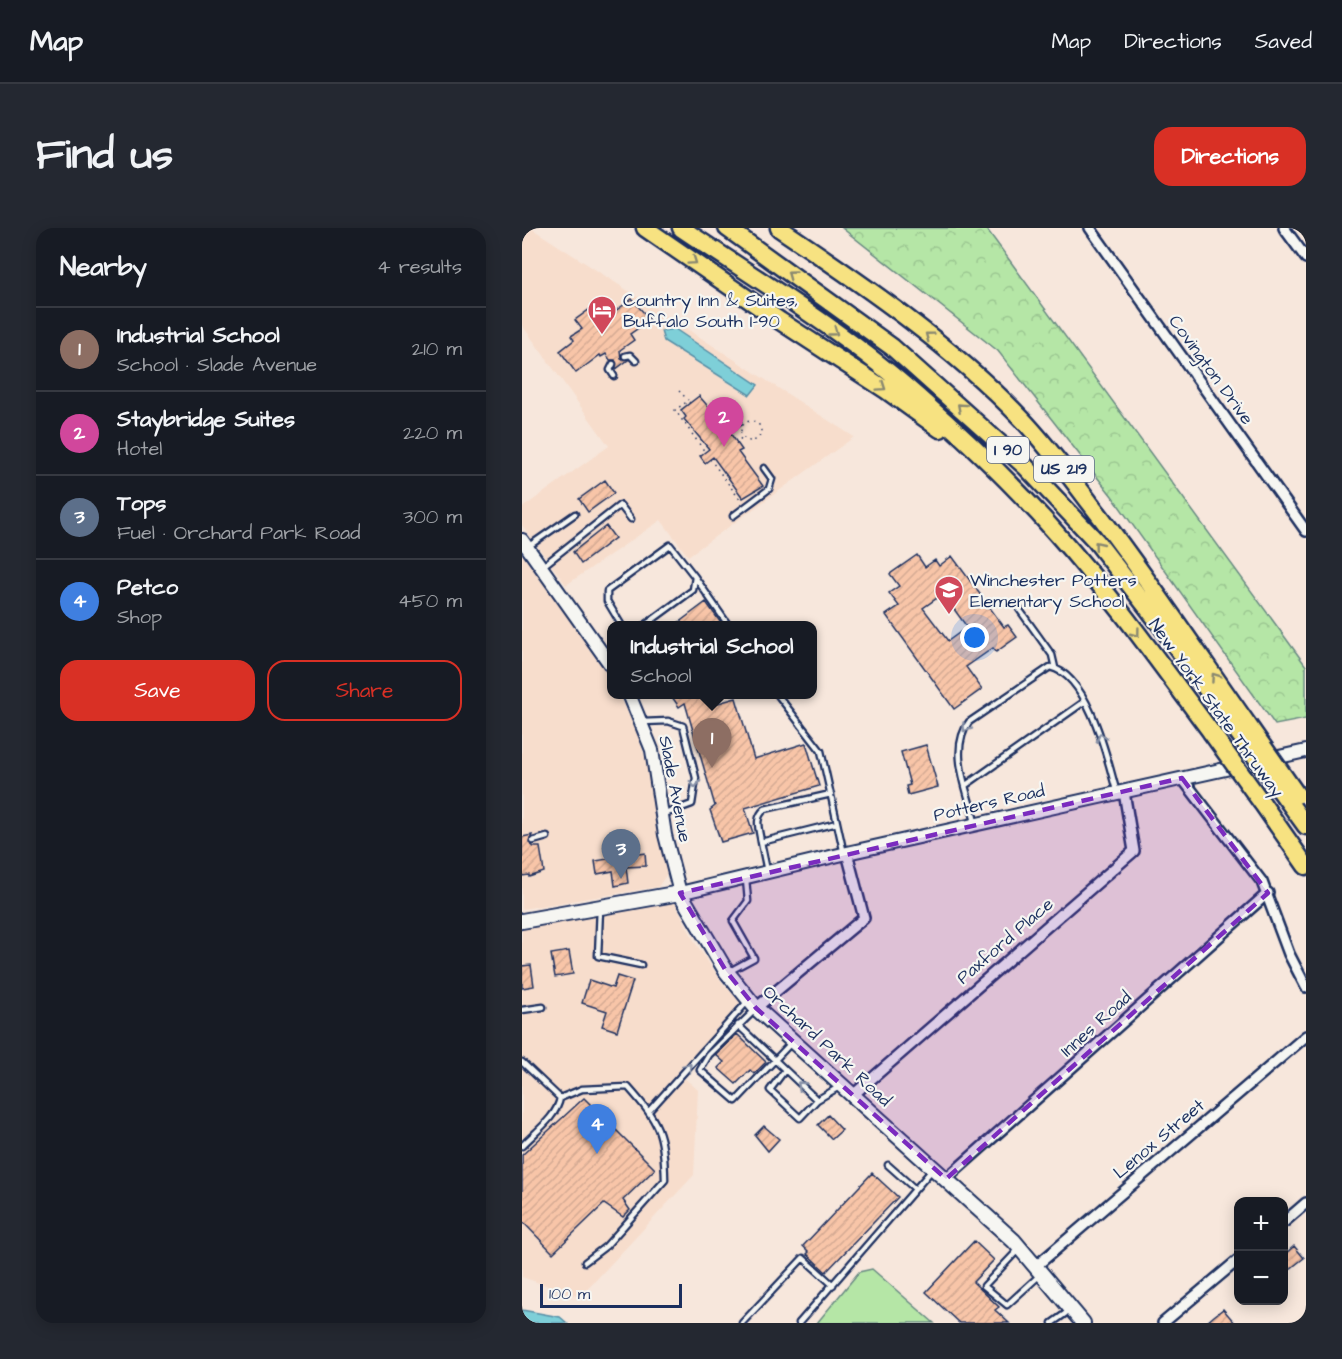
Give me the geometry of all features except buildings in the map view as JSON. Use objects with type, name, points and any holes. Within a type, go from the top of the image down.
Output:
[{"type":"highway","points":[[645,228],[780,321],[886,390],[1004,476]]},
{"type":"highway","name":"New York State Thruway","points":[[681,228],[832,330],[917,395],[1004,476],[1112,599],[1211,732],[1306,866]]},
{"type":"highway","name":"New York State Thruway","points":[[727,228],[892,347],[1026,467],[1096,542],[1241,726]]},
{"type":"highway","name":"US 219","points":[[779,228],[828,261],[947,350],[1021,418],[1106,522],[1241,726],[1296,800]]},
{"type":"highway","points":[[796,228],[828,261]]},
{"type":"highway","name":"New York State Thruway","points":[[1296,800],[1306,826]]},
{"type":"main road","name":"Orchard Park Road","points":[[680,893],[728,972],[753,1004],[1020,1248],[1083,1323]]},
{"type":"main road","points":[[522,921],[680,893]]},
{"type":"street","name":"Covington Drive","points":[[1090,228],[1306,531]]},
{"type":"street","points":[[1284,228],[1306,258]]},
{"type":"street","points":[[525,544],[541,568],[607,651]]},
{"type":"street","name":"Slade Avenue","points":[[632,699],[643,722],[652,750],[662,815],[680,893]]},
{"type":"street","name":"Potters Road","points":[[680,893],[845,853],[1306,751]]},
{"type":"street","points":[[1182,778],[1257,874],[1268,893],[1289,954],[1306,987]]},
{"type":"street","name":"Paxford Place","points":[[853,1095],[1134,851],[1120,792]]},
{"type":"street","points":[[753,1004],[864,918],[845,853]]},
{"type":"street","name":"Innes Road","points":[[946,1179],[1268,893]]},
{"type":"street","name":"Lenox Street","points":[[1038,1271],[1306,1036]]},
{"type":"street","points":[[1288,1219],[1306,1203]]},
{"type":"street","points":[[1163,1323],[1234,1264]]},
{"type":"lane","points":[[625,356],[630,356],[636,361]]},
{"type":"lane","points":[[613,364],[610,370],[614,376]]},
{"type":"lane","points":[[733,516],[769,489],[772,479],[764,468]]},
{"type":"lane","points":[[541,568],[620,505],[631,519]]},
{"type":"lane","points":[[525,544],[575,514]]},
{"type":"lane","points":[[619,621],[607,601],[607,591],[670,545],[726,621]]},
{"type":"lane","points":[[651,621],[693,590],[695,577]]},
{"type":"lane","points":[[1019,609],[1052,655],[1055,668]]},
{"type":"lane","points":[[975,824],[959,743],[961,732],[969,722],[1050,667],[1069,677],[1098,724],[1120,792]]},
{"type":"lane","points":[[781,699],[819,745],[845,853]]},
{"type":"lane","points":[[966,785],[1084,702]]},
{"type":"lane","points":[[643,722],[668,721],[683,726],[696,778],[692,804],[662,815]]},
{"type":"lane","points":[[767,872],[757,821],[759,814],[765,809],[831,794]]},
{"type":"lane","points":[[761,842],[837,823]]},
{"type":"lane","points":[[533,840],[547,837]]},
{"type":"lane","points":[[728,972],[754,958],[733,921],[748,901],[746,877]]},
{"type":"lane","points":[[600,909],[598,956],[641,965]]},
{"type":"lane","points":[[753,1004],[738,1025],[709,1055],[700,1070],[736,1101],[793,1041]]},
{"type":"lane","points":[[649,1111],[753,1004]]},
{"type":"lane","points":[[522,1011],[543,1007]]},
{"type":"lane","points":[[738,1025],[817,1100]]},
{"type":"lane","points":[[522,1062],[560,1098]]},
{"type":"lane","points":[[785,1070],[770,1090],[800,1118],[817,1100],[841,1085]]},
{"type":"lane","points":[[560,1098],[582,1089],[628,1087],[655,1118],[665,1152],[665,1180],[606,1246],[585,1262]]},
{"type":"lane","points":[[522,1146],[551,1117],[559,1106],[560,1098]]},
{"type":"lane","points":[[888,1165],[915,1189]]},
{"type":"lane","points":[[799,1323],[934,1168]]},
{"type":"lane","points":[[1020,1248],[984,1286],[1007,1305],[1038,1271]]},
{"type":"lane","points":[[742,1323],[803,1258],[833,1285]]},
{"type":"lane","points":[[1052,1323],[1071,1309]]},
{"type":"path","points":[[680,392],[689,402],[675,410],[705,452]]},
{"type":"path","points":[[737,417],[744,424]]},
{"type":"path","points":[[757,420],[762,429],[760,437],[752,442],[743,437],[741,430],[744,424],[757,420]]},
{"type":"path","points":[[737,428],[741,430]]},
{"type":"path","points":[[736,444],[743,437]]},
{"type":"path","points":[[710,459],[740,501],[745,498]]},
{"type":"highlighted area","points":[[1182,778],[1268,893],[946,1179],[756,1008],[726,971],[680,893]]},
{"type":"shaded area","points":[[522,228],[531,228],[854,437],[688,556],[661,520],[566,585],[522,525],[522,508],[609,446],[522,325]]},
{"type":"shaded area","points":[[522,551],[607,674],[607,699],[621,699],[637,731],[648,768],[667,874],[658,887],[522,909]]},
{"type":"shaded area","points":[[675,903],[696,944],[724,985],[747,1008],[682,1076],[698,1090],[694,1175],[580,1297],[522,1277],[522,928]]},
{"type":"green space","points":[[842,228],[986,228],[1306,666],[1306,719],[1275,725],[1112,496],[998,351]]},
{"type":"green space","points":[[872,1269],[934,1323],[817,1323],[859,1272]]},
{"type":"water","points":[[675,329],[758,385],[750,395],[664,341],[661,331]]},
{"type":"water","points":[[522,1310],[560,1317],[567,1323],[522,1323]]},
{"type":"place","name":"Country Inn & Suites, Buffalo South I-90","points":[[602,336]]},
{"type":"place","name":"Staybridge Suites","points":[[724,447]]},
{"type":"place","name":"Winchester Potters Elementary School","points":[[949,616]]},
{"type":"place","name":"Industrial School","points":[[712,768]]},
{"type":"place","name":"Tops","points":[[621,879]]},
{"type":"place","name":"Petco","points":[[597,1154]]}]
